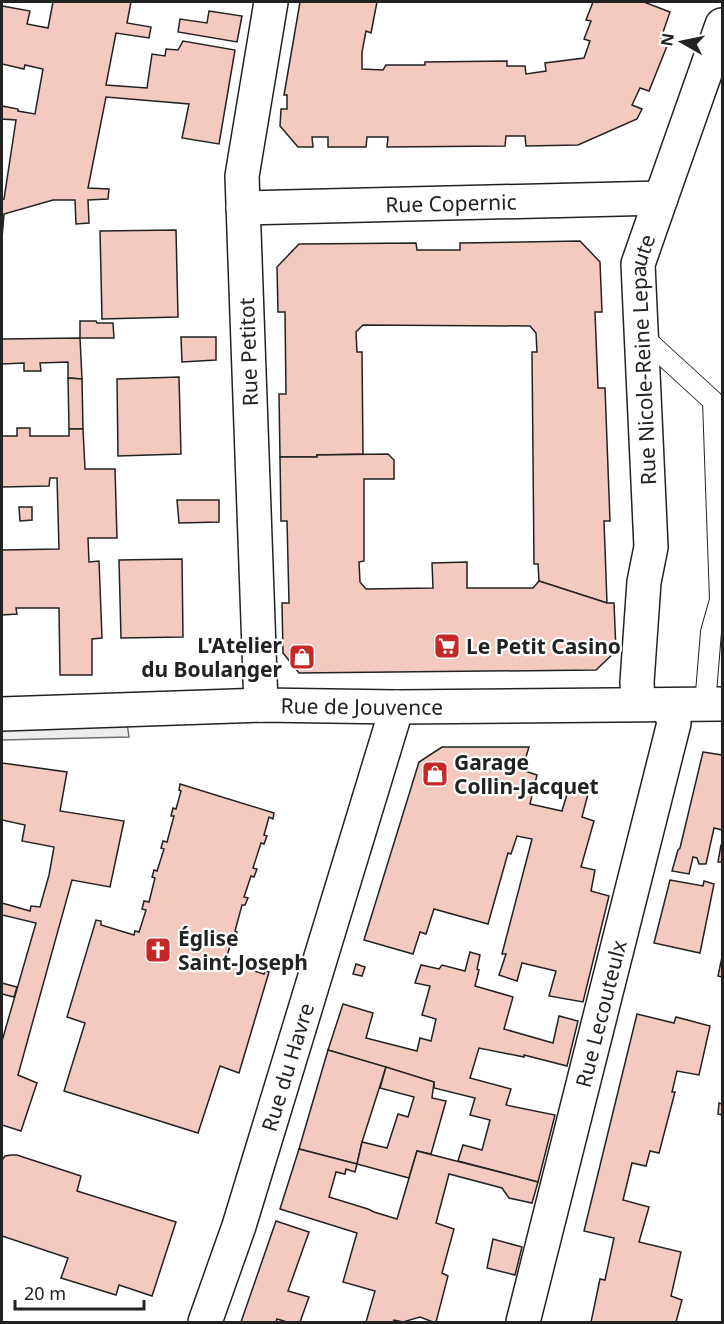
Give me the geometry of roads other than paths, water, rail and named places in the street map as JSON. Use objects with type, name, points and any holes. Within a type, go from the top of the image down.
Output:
[{"type":"street","name":"Rue Petitot","points":[[261,705],[242,176],[271,2]]},
{"type":"street","name":"Rue Nicole-Reine Lepaute","points":[[654,705],[637,682],[644,582],[651,547],[638,264],[723,25]]},
{"type":"street","name":"Rue Copernic","points":[[243,208],[660,198]]},
{"type":"street","name":"Rue de Jouvence","points":[[2,714],[261,705],[397,707],[714,704]]},
{"type":"street","name":"Rue Lecouteulx","points":[[523,1323],[674,723],[654,705]]},
{"type":"street","name":"Rue du Havre","points":[[205,1323],[242,1215],[397,707]]},
{"type":"lane","points":[[642,336],[713,401],[720,600],[711,632],[714,704]]},
{"type":"place","name":"Le Petit Casino","points":[[447,646]]},
{"type":"place","name":"L'Atelier du Boulanger","points":[[302,657]]},
{"type":"place","name":"Garage Collin-Jacquet","points":[[435,774]]},
{"type":"place","name":"Église Saint-Joseph","points":[[158,950]]}]
